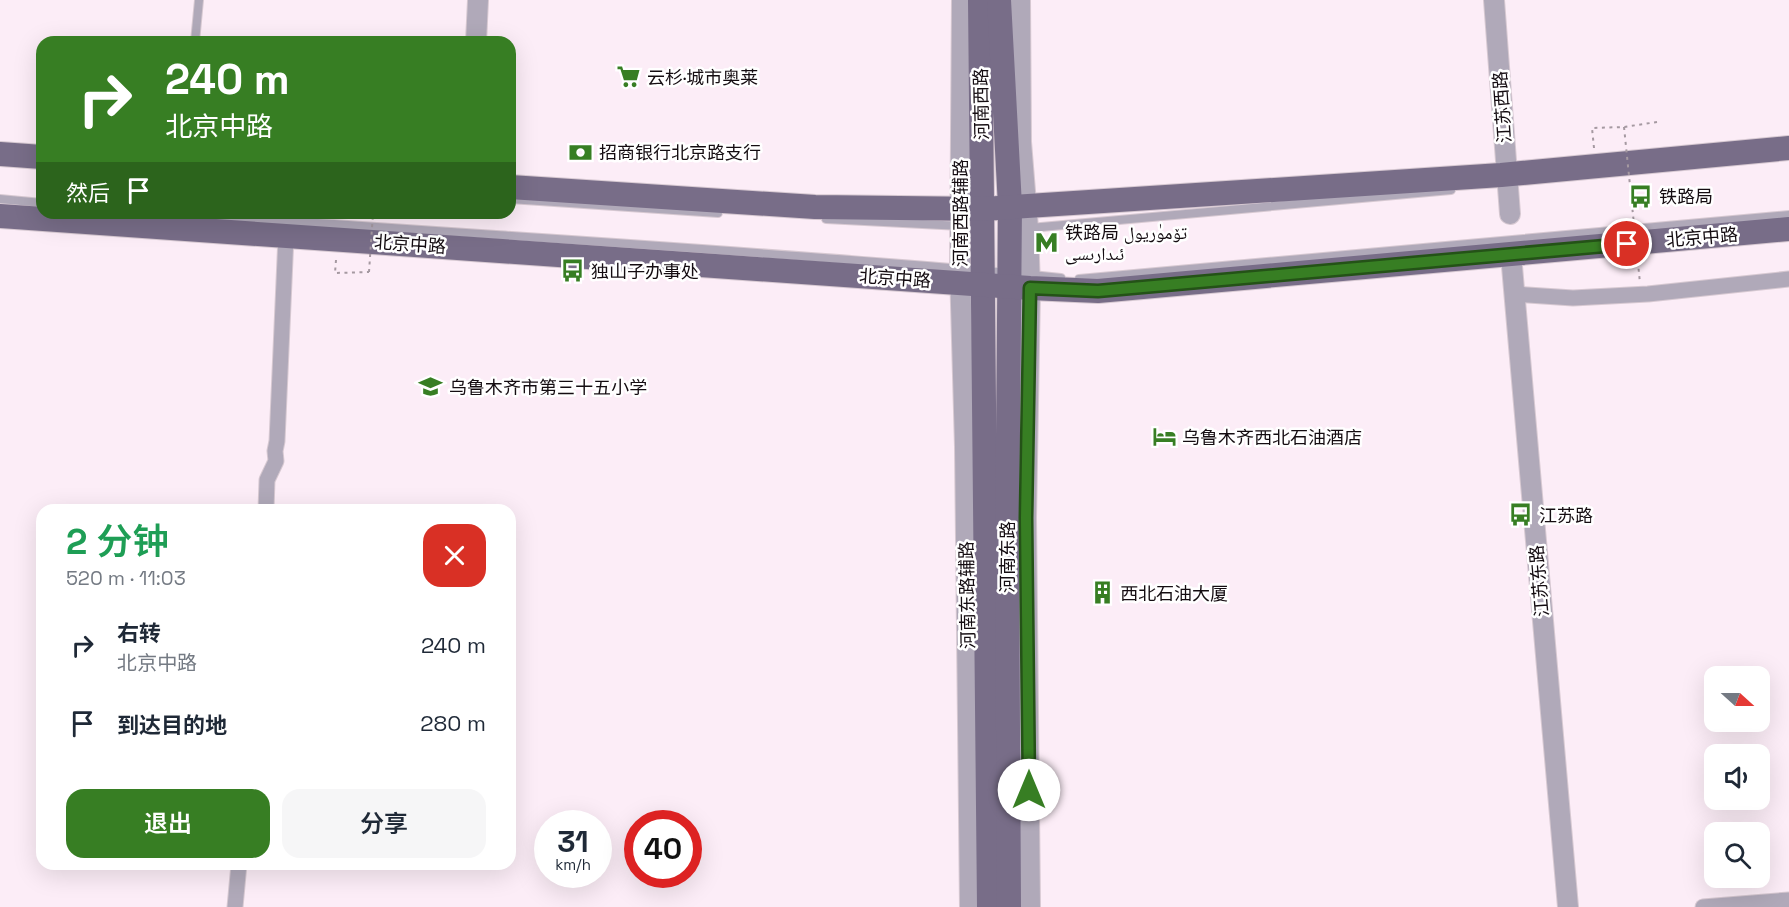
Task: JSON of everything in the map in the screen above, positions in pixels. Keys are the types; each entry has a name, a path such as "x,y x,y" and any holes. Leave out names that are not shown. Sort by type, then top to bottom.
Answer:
{"main road":[{"name":"河南西路","path":"980,0 995,219"},
{"name":"河南西路","path":"995,219 999,0"},
{"path":"516,187 995,219 1507,182 1789,148"},
{"path":"0,154 36,157"},
{"name":"北京中路","path":"0,216 36,219"},
{"name":"北京中路","path":"43,219 286,236 971,277 1098,291 1789,229"},
{"name":"河南东路","path":"989,907 971,277 995,219"},
{"name":"河南东路","path":"995,219 1020,281 1006,551 1009,907"}],"street":[{"path":"476,36 478,0"},
{"name":"河南西路辅路","path":"962,0 995,219"},
{"path":"995,219 1021,142 1020,0"},
{"name":"江苏西路","path":"1494,0 1510,214"},
{"path":"266,504 267,480 276,461 286,236"},
{"name":"江苏东路","path":"1511,255 1568,907"},
{"name":"河南东路辅路","path":"970,907 965,447 971,277"},
{"path":"1514,294 1573,298 1648,294 1789,279"},
{"path":"1020,281 1026,518 1030,907"},
{"path":"235,907 238,870"},
{"path":"1703,907 1789,900"}],"lane":[{"path":"196,36 199,0"},
{"path":"811,218 995,219 1460,189"},
{"path":"516,199 729,213"},
{"path":"0,200 36,203"},
{"path":"1020,281 1080,279 1789,215"},
{"path":"260,219 777,253 971,277"}],"path":[{"path":"1592,128 1624,127 1658,122"},
{"path":"1624,127 1640,283"},
{"path":"334,273 369,272 373,219"}],"place":[{"name":"云杉·城市奥莱","path":"629,77"},
{"name":"招商银行北京路支行","path":"581,152"},
{"name":"铁路局","path":"1641,196"},
{"name":"铁路局 تۆمۈريول ئىدارىسى","path":"1047,242"},
{"name":"独山子办事处","path":"573,271"},
{"name":"乌鲁木齐市第三十五小学","path":"431,387"},
{"name":"乌鲁木齐西北石油酒店","path":"1164,437"},
{"name":"江苏路","path":"1521,515"},
{"name":"西北石油大厦","path":"1102,593"}],"route":[{"path":"1029,790 1026,518 1030,288 1098,291 1627,244"}]}
